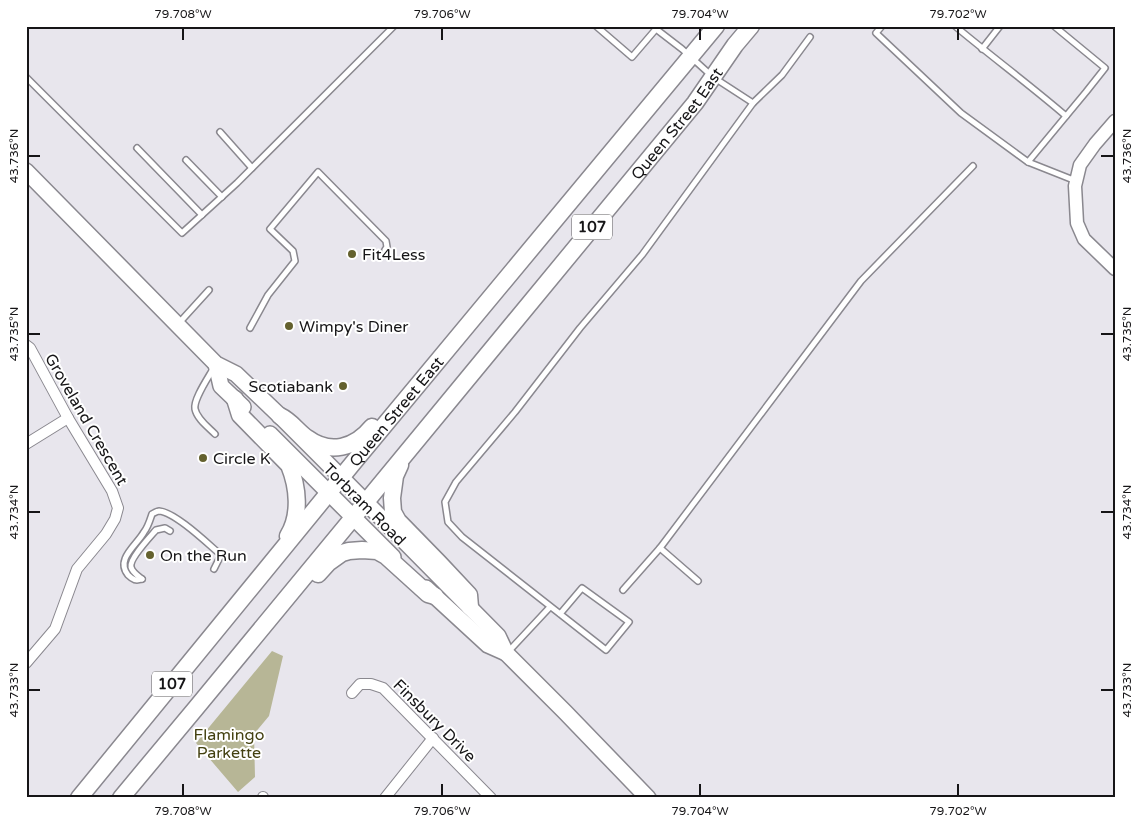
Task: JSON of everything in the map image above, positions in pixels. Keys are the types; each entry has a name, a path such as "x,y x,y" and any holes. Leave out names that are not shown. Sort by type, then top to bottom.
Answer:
{"main road":[{"name":"Queen Street East","path":"79,798 716,26"},
{"name":"Queen Street East","path":"121,798 695,103 735,45 751,26"},
{"name":"Torbram Road","path":"26,171 216,364 236,374 342,477 498,636 506,653 648,798"},
{"name":"Torbram Road","path":"216,364 221,386 435,596 488,645 506,653"},
{"path":"280,416 307,438 322,446 343,447 360,439 406,386 418,386"},
{"path":"235,399 240,416 288,465 293,476 297,497 295,517 290,534 267,564 266,571"},
{"path":"428,425 425,435 400,466 393,488 393,512 398,521 469,596 470,607"},
{"path":"256,635 270,632 328,563 342,553 349,551 377,551 386,556 428,594 435,596"}],"street":[{"path":"1115,120 1080,165 1075,186 1076,223 1084,239 1115,270"},
{"name":"Groveland Crescent","path":"26,344 112,491 118,508 116,519 77,570 55,629 26,663"},
{"path":"26,444 68,418"},
{"name":"Finsbury Drive","path":"352,693 360,684 371,684 383,688 491,798"},
{"path":"385,798 433,738"}],"lane":[{"path":"26,77 182,233 252,168 394,26"},
{"path":"596,26 632,57 656,29 713,77 753,103"},
{"path":"882,26 876,33 961,113 1028,162 1076,182"},
{"path":"955,26 1066,116"},
{"path":"982,48 1000,26"},
{"path":"1028,162 1105,68 1054,26"},
{"path":"560,614 582,588 630,622 606,650 550,607 462,537 448,522 445,502 456,482 515,412 580,328 642,255 753,103 782,75 810,37"},
{"path":"220,132 252,168"},
{"path":"137,148 202,215"},
{"path":"186,160 222,197"},
{"path":"622,590 660,548 861,280 973,166"},
{"path":"250,328 268,295 295,261 293,251 270,229 318,172 386,241 387,247 385,250"},
{"path":"177,325 208,290"},
{"path":"215,434 200,418 195,408 196,398 216,364"},
{"path":"170,531 165,528 156,530 133,559 130,565 132,570 142,579 132,579 125,571 124,562 129,551 145,532 152,514 159,511 169,514 182,522 221,555 214,569"},
{"path":"660,548 698,580"},
{"path":"506,653 550,607"}],"green space":[{"name":"Flamingo Parkette","path":"272,651 283,656 269,716 254,734 255,777 238,792 196,743"}],"place":[{"name":"Fit4Less","path":"352,254"},
{"name":"Wimpy's Diner","path":"289,326"},
{"name":"Scotiabank","path":"343,386"},
{"name":"Circle K","path":"203,458"},
{"name":"On the Run","path":"150,555"}]}
